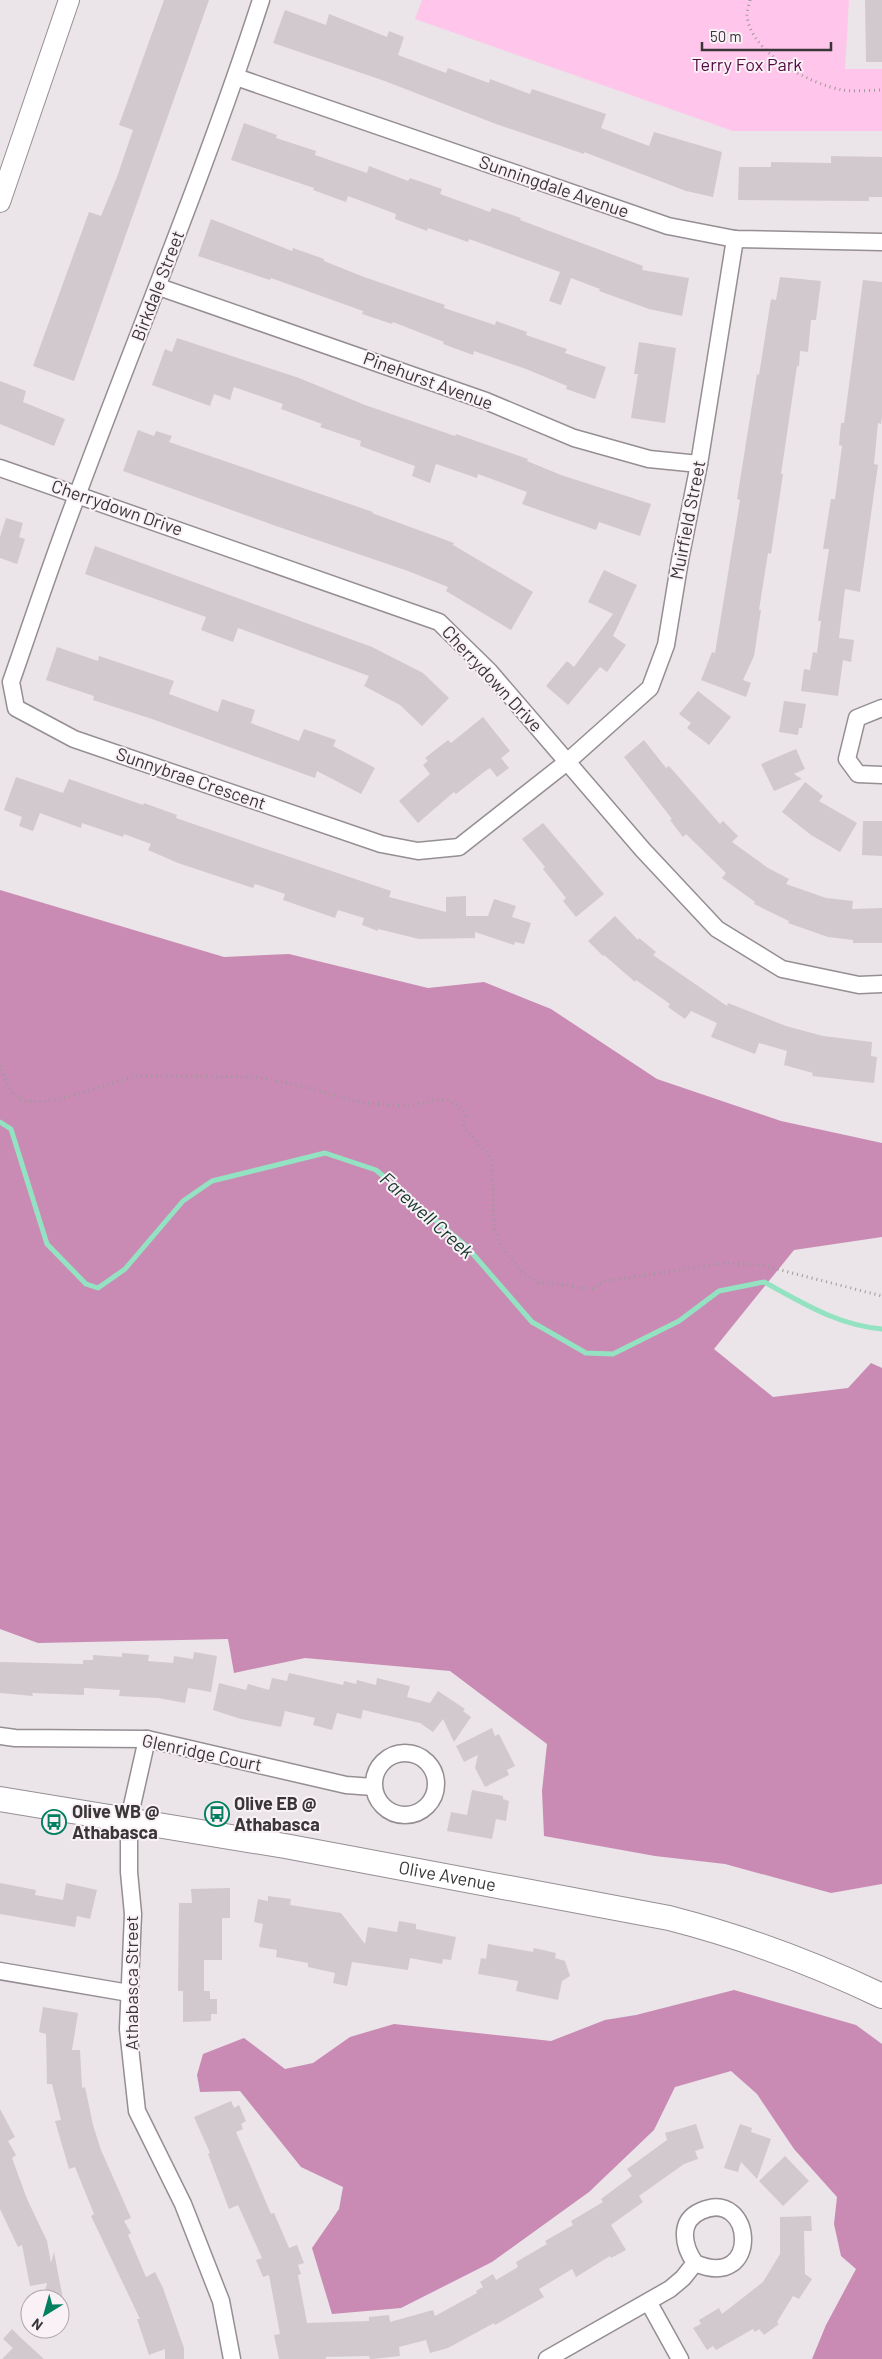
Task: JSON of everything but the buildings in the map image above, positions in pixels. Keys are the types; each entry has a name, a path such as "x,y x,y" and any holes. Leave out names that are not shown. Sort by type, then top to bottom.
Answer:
{"main road":[{"name":"Olive Avenue","path":"0,1799 129,1819 669,1918 725,1932 772,1948 830,1971 882,1996"}],"street":[{"path":"0,202 69,0"},
{"name":"Birkdale Street","path":"78,493 159,287 236,77 261,0"},
{"name":"Sunningdale Avenue","path":"236,77 668,226 735,239 882,242"},
{"name":"Muirfield Street","path":"567,762 650,688 666,645 699,464 735,239"},
{"name":"Pinehurst Avenue","path":"159,287 486,401 574,438 649,459 699,464"},
{"name":"Cherrydown Drive","path":"0,468 78,493 440,622 489,671 643,850 717,928 782,969 859,985 882,984"},
{"name":"Sunnybrae Crescent","path":"78,493 11,682 16,708 74,738 381,844 418,851 459,847 567,762"},
{"path":"882,708 858,718 847,759 858,774 882,775"},
{"name":"Glenridge Court","path":"0,1736 147,1739 346,1784 372,1787"},
{"name":"Athabasca Street","path":"147,1739 129,1819 128,1872 133,1914 128,2030 137,2111 183,2204 217,2292 232,2359"},
{"path":"0,1971 129,1993"},
{"path":"547,2359 649,2303 684,2278 695,2263"},
{"path":"649,2303 680,2359"}],"path":[{"path":"750,0 747,14 749,24 765,49 796,73 828,86 844,90 882,90"},
{"path":"0,1065 12,1091 19,1098 32,1103 71,1097 138,1076 256,1077 292,1084 362,1103 407,1106 437,1100 448,1100 460,1107 466,1116 463,1123 465,1128 492,1159 494,1228 501,1246 523,1273 539,1282 592,1289 604,1282 727,1263 761,1265 882,1296"}],"green space":[{"name":"Terry Fox Park","path":"422,0 849,0 845,69 882,69 882,131 733,131 415,19"}],"shaded area":[{"path":"0,890 224,957 289,954 428,988 484,982 551,1009 657,1079 781,1121 882,1143 882,1237 794,1250 714,1349 773,1397 848,1388 871,1363 882,1368 882,1884 831,1893 725,1864 655,1856 544,1836 542,1791 547,1744 450,1671 305,1658 234,1673 228,1639 38,1643 0,1629"},
{"path":"734,1990 856,2025 882,2044 882,2359 812,2359 826,2325 856,2269 841,2256 834,2224 837,2197 794,2149 757,2094 731,2071 675,2087 654,2130 589,2192 492,2262 401,2308 332,2314 312,2248 339,2209 343,2187 301,2167 240,2091 200,2092 197,2075 203,2054 244,2038 285,2069 313,2063 350,2037 394,2024 551,2041 605,2020 636,2015"}],"waterway":[{"name":"Farewell Creek","path":"0,1122 11,1129 47,1244 86,1284 98,1288 125,1269 183,1201 212,1181 325,1153 376,1170 466,1246 532,1322 586,1353 613,1354 679,1321 719,1291 764,1282 835,1318 866,1327 882,1329"}],"place":[{"name":"Olive EB @ Athabasca","path":"217,1814"},
{"name":"Olive WB @ Athabasca","path":"54,1822"}]}
